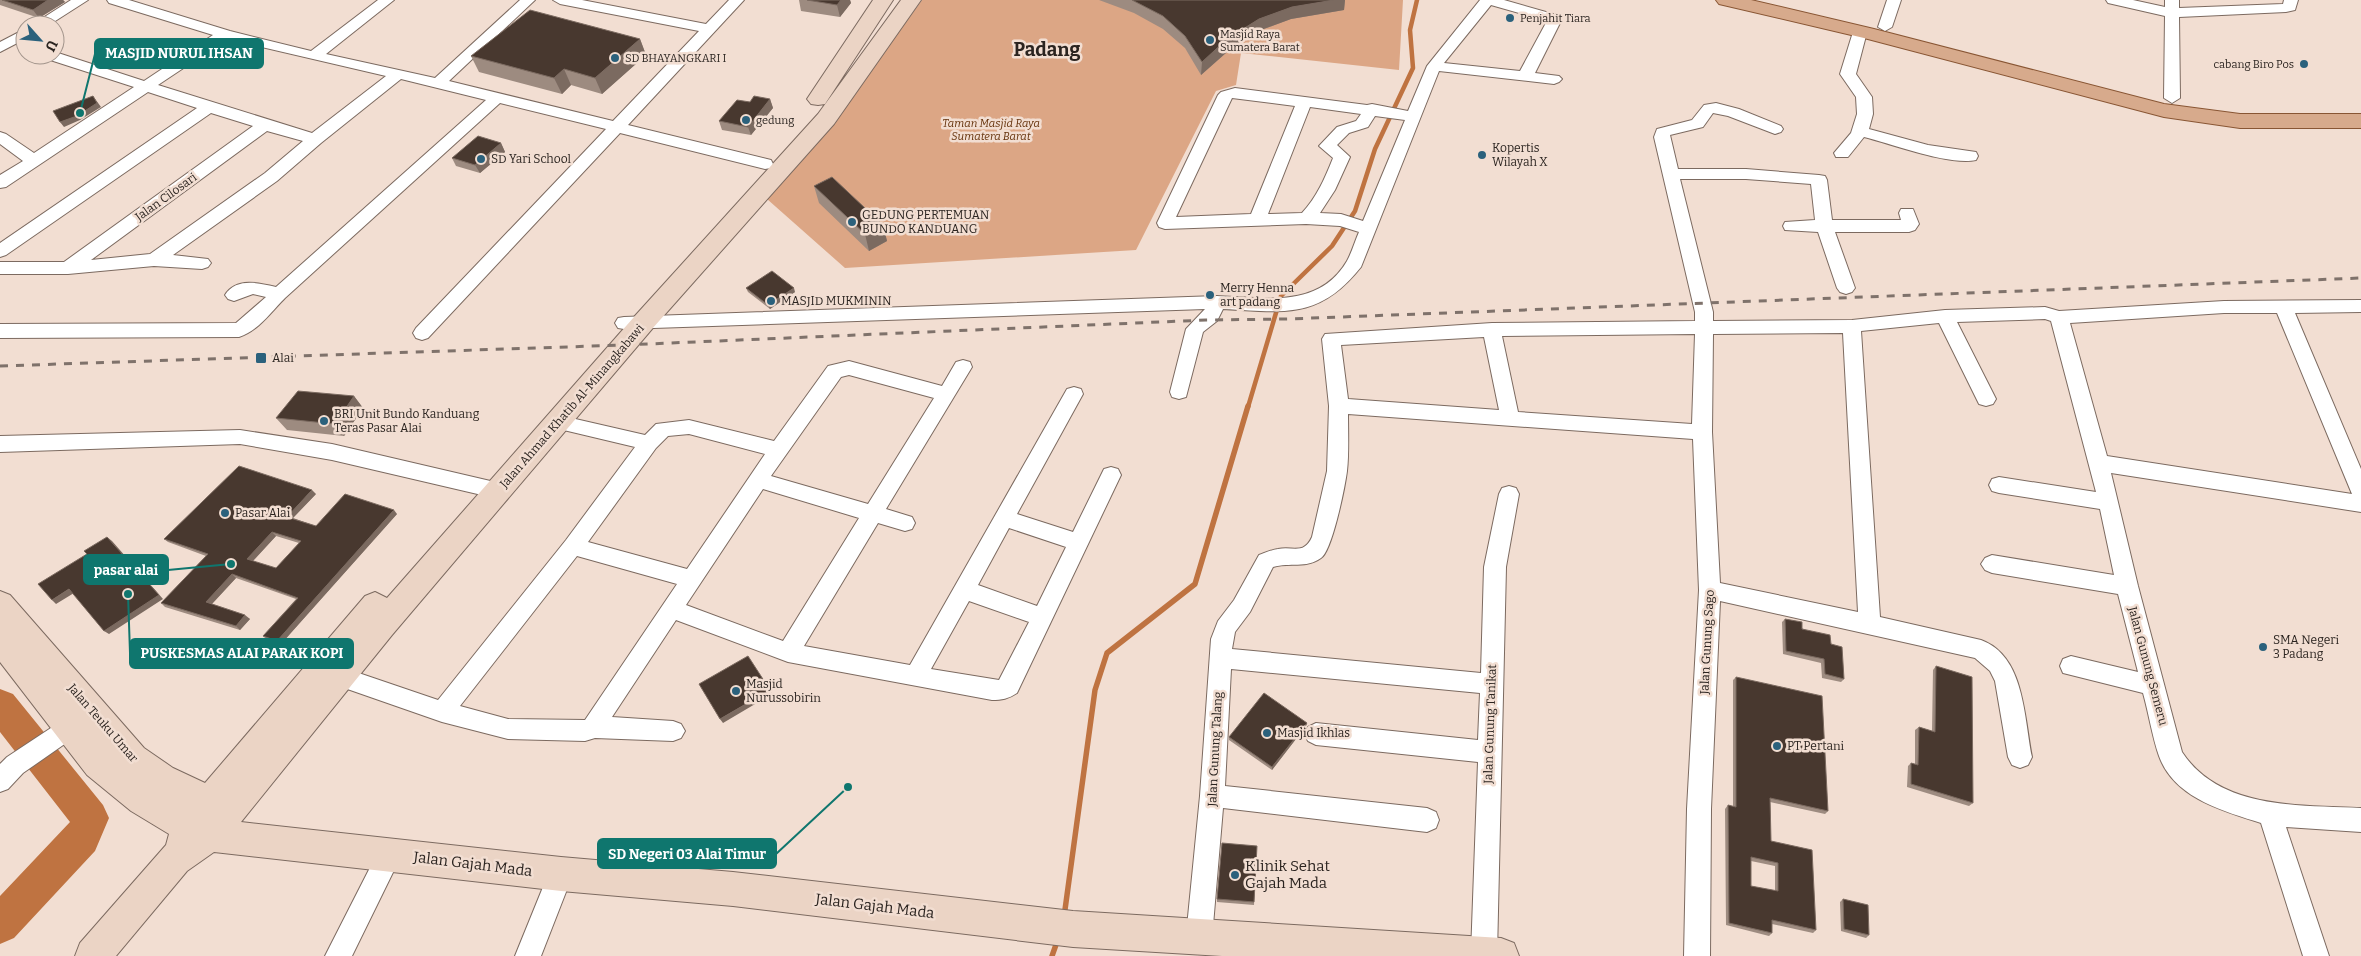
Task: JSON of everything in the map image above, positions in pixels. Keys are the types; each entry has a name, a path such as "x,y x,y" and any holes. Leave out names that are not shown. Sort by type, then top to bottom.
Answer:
{"main road":[{"name":"Jalan Ahmad Khatib Al-Minangkabawi","path":"490,489 558,422 633,323 826,119 884,0"},
{"name":"Jalan Ahmad Khatib Al-Minangkabawi","path":"210,819 371,623 633,323 765,164 911,0"},
{"path":"1726,0 1885,27 2203,105 2255,110 2361,108"},
{"path":"1781,0 1860,32 2164,110 2240,122 2361,120"},
{"name":"Jalan Teuku Umar","path":"0,604 133,759 210,819"},
{"name":"Jalan Ahmad Khatib Al-Minangkabawi","path":"210,819 341,676 371,623"},
{"path":"0,639 62,733 113,777 143,800 210,819 93,956"},
{"name":"Jalan Gajah Mada","path":"210,819 251,840 561,874 733,889 1059,928 1476,955"}],"street":[{"path":"56,15 82,0"},
{"path":"114,0 225,34 438,83 765,164"},
{"path":"314,56 387,0"},
{"path":"438,83 528,0"},
{"path":"560,0 711,29"},
{"path":"422,333 737,0"},
{"path":"633,323 1217,302 1290,304 1324,294 1341,280 1355,263 1356,225 1392,112 1434,66 1488,0 1555,18 1526,75"},
{"path":"1885,27 1894,0"},
{"path":"2113,0 2172,6 2286,8 2290,7 2291,0"},
{"path":"2172,6 2172,98"},
{"path":"1842,153 1858,136 1866,102 1863,93 1849,79 1848,74 1860,32"},
{"path":"0,183 225,34"},
{"path":"65,60 210,106 265,126 315,138"},
{"path":"1434,66 1486,74 1526,75 1554,79"},
{"path":"154,260 271,177 315,138 398,74"},
{"path":"1356,225 1306,218 1165,223 1226,95 1235,92 1392,112"},
{"path":"0,331 239,330 247,326 279,294 497,98"},
{"path":"1256,220 1305,101"},
{"path":"0,251 210,106"},
{"name":"Jalan Gunung Sago","path":"1697,956 1699,809 1710,590 1702,432 1704,312 1673,174 1662,137 1663,132 1697,124 1709,108 1723,109 1775,129"},
{"path":"1306,218 1316,209 1328,190 1342,157 1327,146 1343,130 1392,112"},
{"name":"Jalan Cilosari","path":"67,268 265,126"},
{"path":"1860,131 1906,144 1940,150 1948,154 1970,156"},
{"path":"0,137 34,161"},
{"path":"1673,174 1717,172 1764,174 1819,180 1819,194 1825,226 1846,288"},
{"path":"1791,226 1909,226 1911,224 1907,214"},
{"path":"0,268 67,268 154,260 189,265"},
{"path":"234,295 243,289 252,287 279,294"},
{"path":"1179,392 1195,328 1211,316 1217,302"},
{"path":"1702,432 1339,406 1331,339 1492,330 1852,326 1944,316 2045,313 2060,317 2224,307 2361,306"},
{"path":"2284,308 2361,493"},
{"path":"1944,316 1986,398"},
{"name":"Jalan Gunung Semeru","path":"2060,317 2109,502 2127,586 2171,756 2183,776 2218,796 2270,815 2361,820"},
{"path":"1852,326 1870,624"},
{"path":"1492,330 1510,418"},
{"path":"788,652 963,367"},
{"path":"341,676 442,712 508,729 585,731 593,727 778,450 835,371 849,368 860,370 946,394"},
{"path":"915,677 1074,394"},
{"name":"Jalan Gunung Talang","path":"1199,937 1212,796 1222,640 1226,628 1242,606 1266,561 1278,557 1306,557 1316,551 1322,537 1337,471 1339,406"},
{"path":"558,422 649,443"},
{"path":"442,712 573,546 649,443 663,429 690,427 778,450"},
{"path":"0,444 240,437 332,452 490,489"},
{"path":"2099,463 2361,504"},
{"path":"672,610 788,652 915,677 992,690 1003,690 1008,686 1111,476"},
{"path":"758,480 905,523"},
{"path":"1999,485 2109,502"},
{"name":"Jalan Gunung Tanikat","path":"1476,955 1488,752 1496,567 1509,494"},
{"path":"1004,518 1077,542"},
{"path":"573,546 692,579"},
{"path":"1992,564 2127,586"},
{"path":"965,590 1041,617"},
{"path":"1710,590 1981,650 1998,664 2006,681 2020,756"},
{"path":"1220,658 1491,684"},
{"path":"2071,666 2153,685"},
{"path":"593,727 673,731"},
{"path":"8,773 62,733"},
{"path":"1316,734 1488,752"},
{"path":"1212,796 1427,820"},
{"path":"2270,815 2316,956"},
{"path":"338,956 390,854"},
{"path":"528,956 561,874"}],"green space":[{"name":"Taman Masjid Raya Sumatera Barat","path":"922,0 1403,0 1399,70 1241,53 1236,85 1216,91 1136,250 845,268 767,199 831,125"}],"building":[{"path":"2,0 48,0 33,10"},
{"path":"807,0 841,0 837,5"},
{"name":"Masjid Raya Sumatera Barat","path":"1132,0 1334,0 1292,7 1259,19 1227,39 1202,62 1185,36 1163,16"},
{"path":"530,10 640,39 595,78 564,69 554,78 471,56"},
{"path":"93,96 97,103 77,116 60,122 53,111"},
{"path":"754,96 770,99 748,127 719,121 737,100 750,102"},
{"path":"478,136 501,143 475,165 452,158"},
{"path":"832,177 883,225 865,234 814,186"},
{"name":"MASJID MUKMININ","path":"772,271 794,288 768,305 746,288"},
{"path":"298,391 354,396 335,424 276,418"},
{"path":"239,466 312,490 287,517 316,526 345,494 394,510 277,641 263,636 298,598 232,574 206,602 245,615 236,626 161,603 208,554 164,539","holes":["272,532 301,541 276,568 247,559"]},
{"path":"107,537 159,595 104,631 69,589 52,600 38,584 87,554 84,551"},
{"path":"1785,619 1802,622 1802,629 1830,635 1831,644 1842,647 1844,679 1825,674 1824,659 1786,651"},
{"name":"Masjid Nurussobirin","path":"748,656 770,690 720,719 699,684"},
{"path":"1936,666 1972,677 1973,803 1911,784 1911,763 1918,765 1919,727 1935,732"},
{"path":"1736,677 1822,696 1828,811 1770,798 1771,841 1812,850 1816,930 1772,920 1772,933 1729,923 1728,805 1736,807","holes":["1751,857 1778,863 1778,891 1751,886"]},
{"name":"Masjid Ikhlas","path":"1264,693 1307,723 1272,767 1229,737"},
{"name":"Klinik Sehat Gajah Mada","path":"1222,843 1257,846 1254,902 1217,899"},
{"path":"1843,899 1868,905 1869,935 1844,929"}],"waterway":[{"path":"1248,407 1281,296 1332,246 1355,211 1375,149 1413,68 1410,30 1417,0"},
{"path":"1064,917 1095,690 1107,653 1195,584 1248,406"},
{"path":"0,705 90,818 82,838 0,924"},
{"path":"1052,956 1058,939"}],"railway":[{"path":"0,366 624,345 1206,320 1288,319 2361,278"}],"place":[{"name":"Penjahit Tiara","path":"1510,18"},
{"name":"Masjid Raya Sumatera Barat","path":"1210,40"},
{"name":"SD BHAYANGKARI I","path":"615,58"},
{"name":"cabang Biro Pos","path":"2304,64"},
{"name":"MASJID NURUL IHSAN","path":"80,113"},
{"name":"gedung","path":"746,120"},
{"name":"Kopertis Wilayah X","path":"1482,155"},
{"name":"SD Yari School","path":"481,159"},
{"name":"GEDUNG PERTEMUAN BUNDO KANDUANG","path":"852,222"},
{"name":"Merry Henna art padang","path":"1210,295"},
{"name":"MASJID MUKMININ","path":"771,301"},
{"name":"Alai","path":"261,358"},
{"name":"BRI Unit Bundo Kanduang Teras Pasar Alai","path":"324,421"},
{"name":"Pasar Alai","path":"225,513"},
{"name":"pasar alai","path":"231,564"},
{"name":"PUSKESMAS ALAI PARAK KOPI","path":"128,594"},
{"name":"SMA Negeri 3 Padang","path":"2263,647"},
{"name":"Masjid Nurussobirin","path":"736,691"},
{"name":"Masjid Ikhlas","path":"1267,733"},
{"name":"PT Pertani","path":"1777,746"},
{"name":"SD Negeri 03 Alai Timur","path":"848,787"},
{"name":"Klinik Sehat Gajah Mada","path":"1235,875"}],"district":[{"name":"Padang","path":"1047,49"}]}
